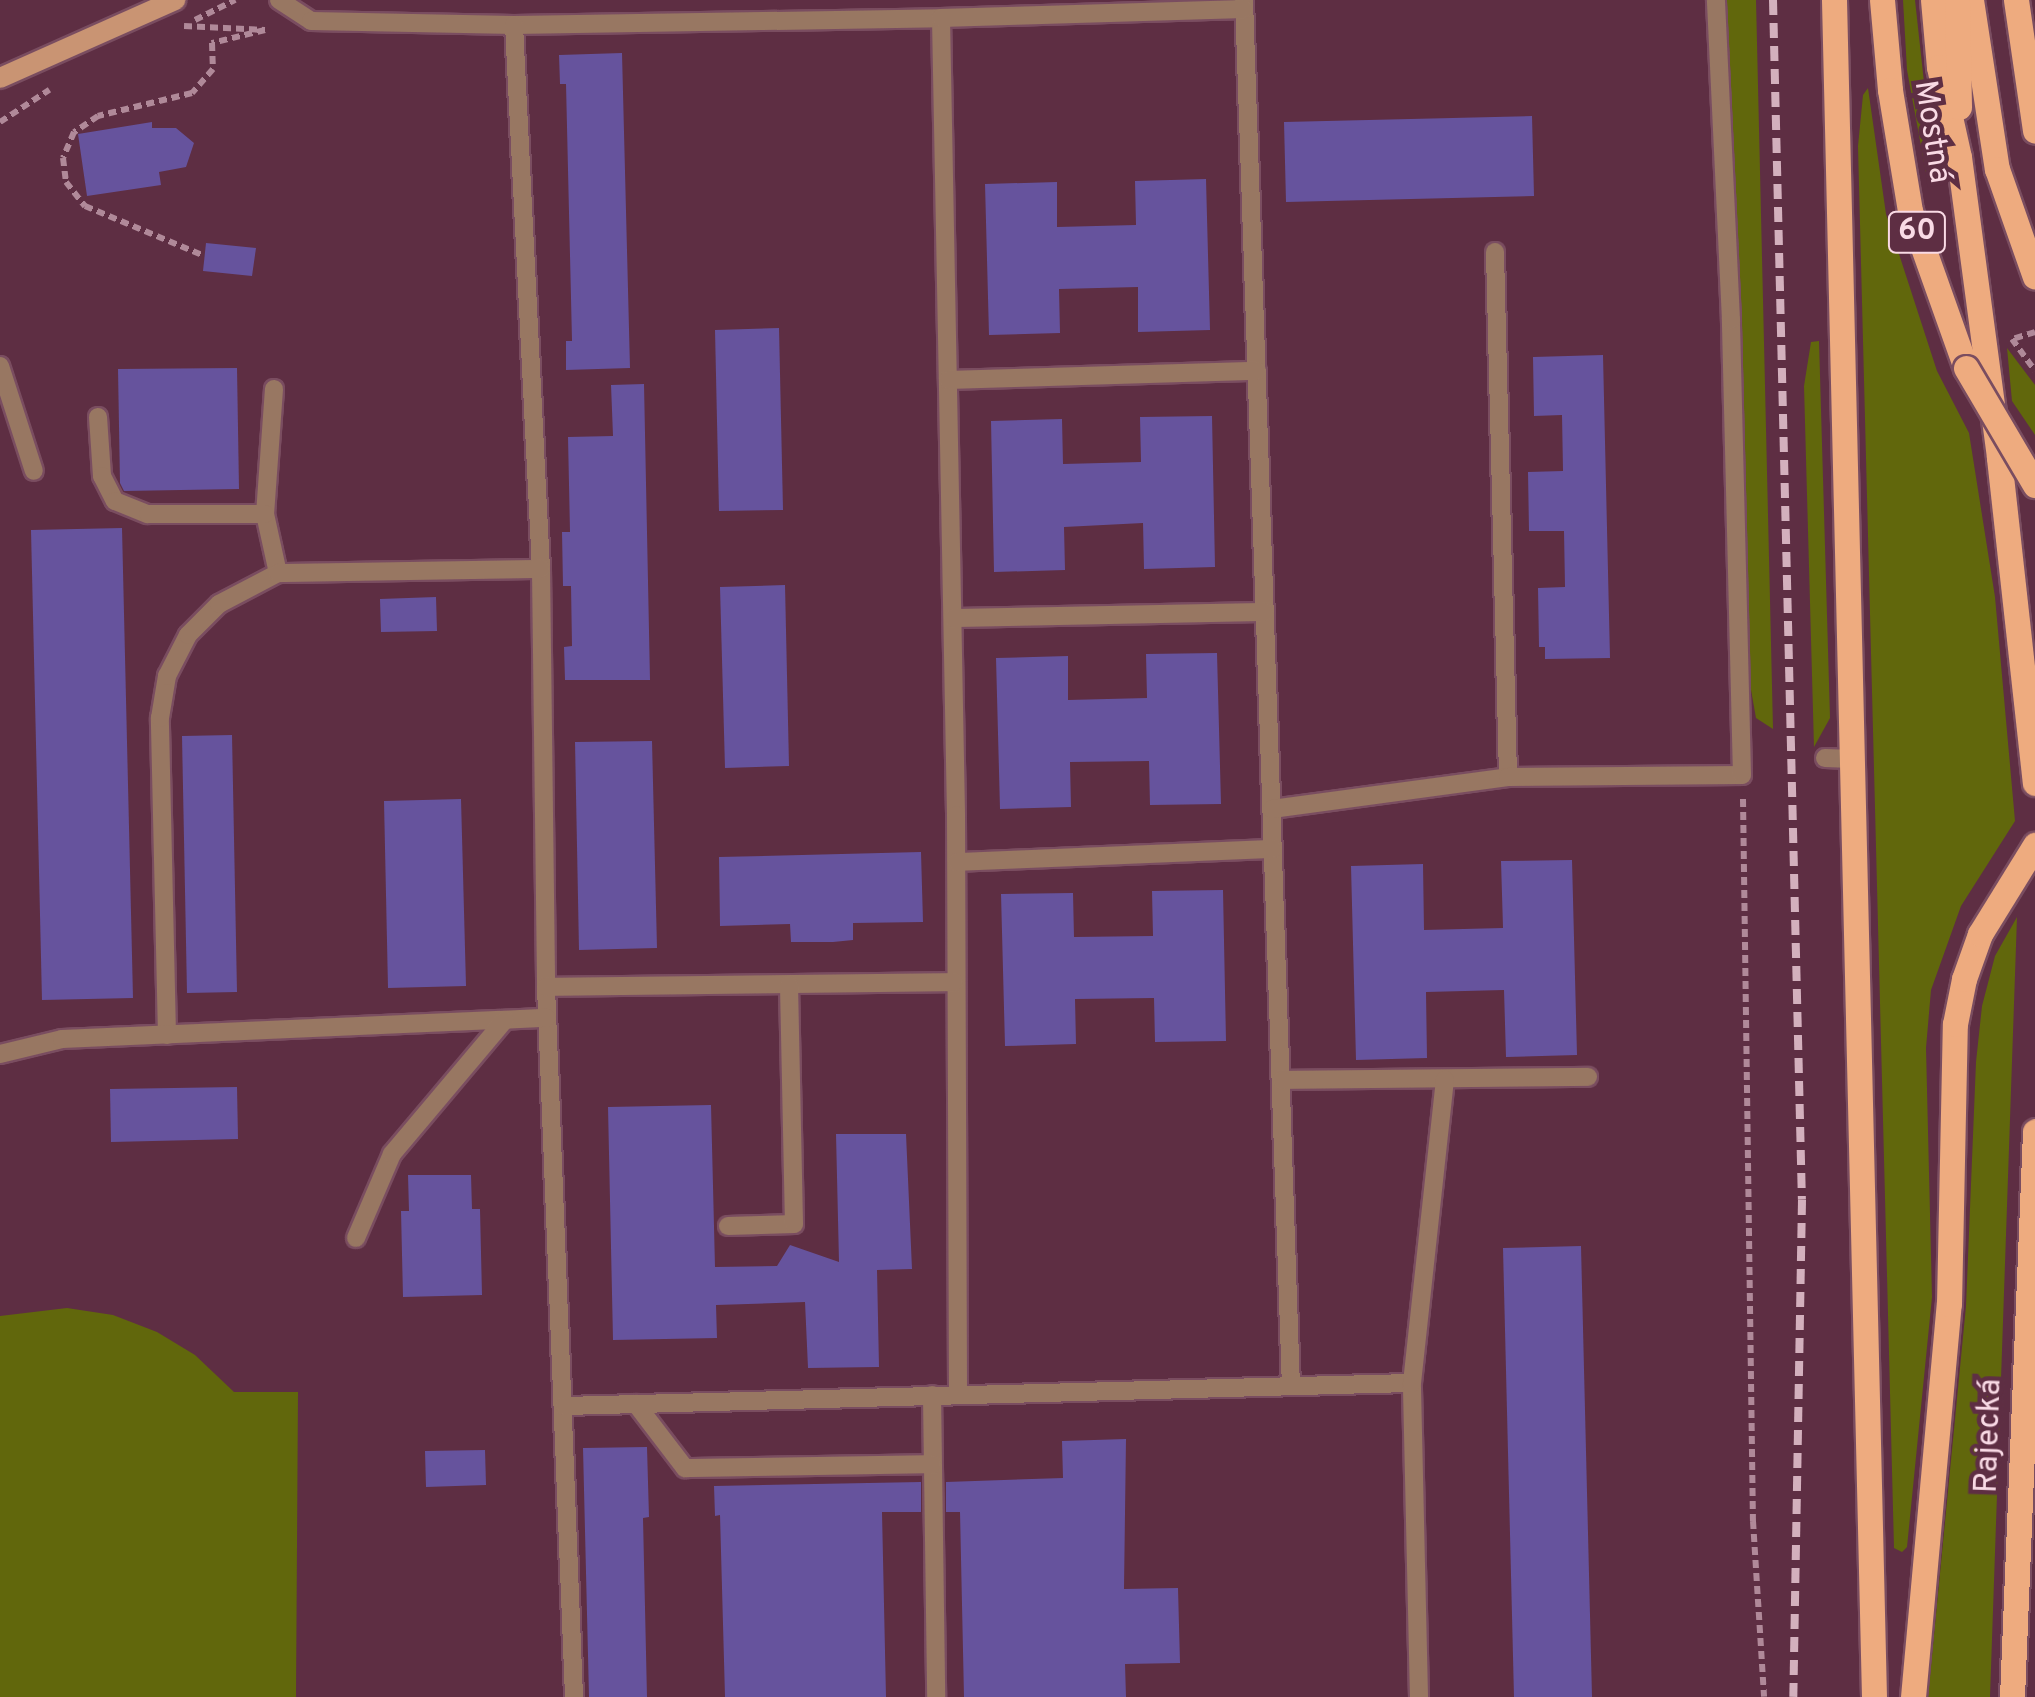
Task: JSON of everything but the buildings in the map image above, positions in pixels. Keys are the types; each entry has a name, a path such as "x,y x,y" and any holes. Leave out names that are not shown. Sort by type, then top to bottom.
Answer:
{"main road":[{"path":"1834,0 1874,1697"},
{"name":"Mostná","path":"1882,0 1890,90 1910,211 1966,368 2035,485"},
{"path":"1933,0 1939,67 1959,156 2035,783"},
{"path":"1957,0 1959,156"},
{"path":"1970,0 1997,169 2035,276"},
{"path":"2016,0 2035,131"},
{"path":"1913,1697 1948,1304 1955,1024 1964,979 1997,900 2035,845"},
{"name":"Rajecká","path":"2013,1693 2035,1131"}],"street":[{"path":"0,78 175,0"}],"lane":[{"path":"279,0 311,21 514,25 941,18 1244,5 1291,1386"},
{"path":"1272,809 1508,776 1742,775 1731,320 1716,0"},
{"path":"941,18 957,862 954,982 958,1394"},
{"path":"514,25 541,569 546,987 574,1697"},
{"path":"1495,252 1508,776"},
{"path":"0,366 34,470"},
{"path":"948,380 1258,371"},
{"path":"274,389 266,514 278,573"},
{"path":"98,417 102,476 115,501 148,514 266,514"},
{"path":"167,1035 160,718 167,676 188,635 219,604 278,573 541,569"},
{"path":"952,618 1265,612"},
{"path":"1825,758 1852,758"},
{"path":"957,862 1273,850"},
{"path":"546,987 954,982"},
{"path":"728,1226 794,1224 789,985"},
{"path":"0,1054 62,1040 547,1018"},
{"path":"356,1238 392,1154 505,1020"},
{"path":"1282,1080 1588,1077"},
{"path":"1419,1697 1412,1384 1444,1080"},
{"path":"565,1406 1412,1384"},
{"path":"932,1395 936,1697"},
{"path":"636,1404 686,1468 932,1464"}],"path":[{"path":"212,43 265,30 182,26 234,0"},
{"path":"202,255 85,206 66,182 63,158 74,132 98,116 192,93 213,69 212,29"},
{"path":"2035,332 2012,340 2035,371"},
{"path":"1742,775 1753,1521 1764,1697"}],"shaded area":[{"path":"1723,0 1756,0 1773,729 1756,718 1748,673"},
{"path":"1903,0 1915,0 1935,183 1928,184 1907,70"},
{"path":"1868,88 1886,214 1937,371 1969,433 1995,597 2015,821 1961,906 1931,990 1926,1048 1932,1297 1907,1547 1902,1552 1894,1548 1858,146 1863,95"},
{"path":"1819,341 1830,718 1814,747 1804,386 1811,342"},
{"path":"2007,348 2035,385 2035,435 2012,401"},
{"path":"2017,917 1990,1697 1928,1697 1966,1306 1976,1062 1982,1006 1995,956"},
{"path":"67,1308 113,1315 157,1332 195,1355 234,1392 298,1392 296,1697 0,1697 0,1316"}],"railway":[{"path":"1773,0 1802,1200 1793,1697"}]}
